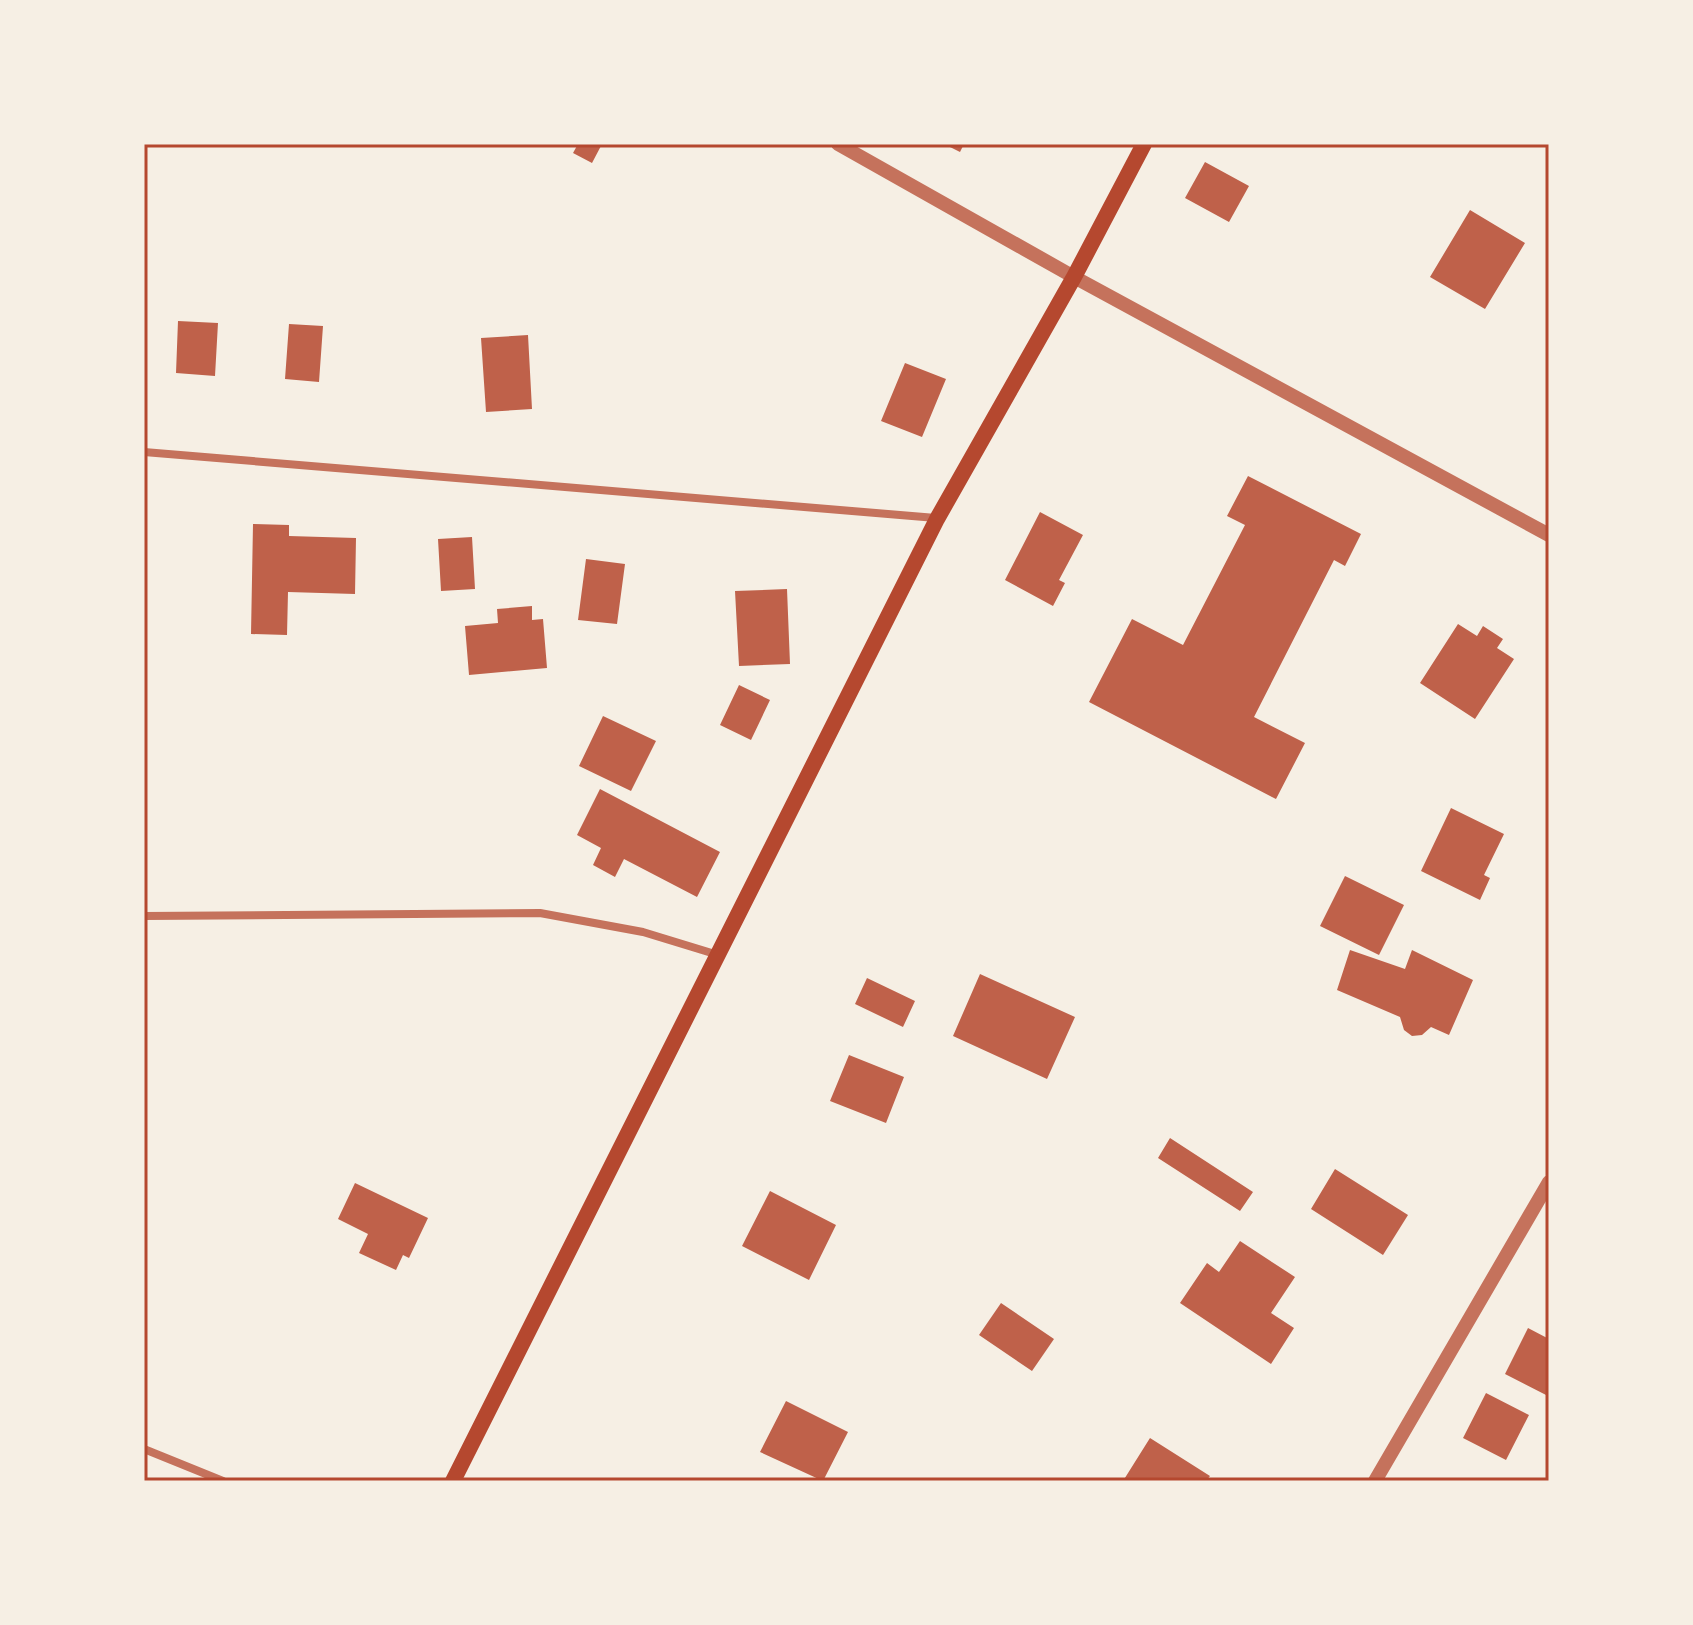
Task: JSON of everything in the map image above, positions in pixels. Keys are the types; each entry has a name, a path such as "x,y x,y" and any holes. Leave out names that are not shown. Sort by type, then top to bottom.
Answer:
{"main road":[{"path":"453,1481 715,954 937,519 1074,277 1144,144"}],"street":[{"path":"838,144 1074,277 1549,535"},
{"path":"144,452 937,519"},
{"path":"144,916 540,913 643,932 715,954"},
{"path":"1375,1481 1549,1182"},
{"path":"144,1449 223,1481"}],"building":[{"path":"578,144 602,144 592,163 573,153"},
{"path":"944,144 964,144 960,152"},
{"path":"1205,162 1249,186 1229,222 1185,198"},
{"path":"1470,210 1525,243 1485,309 1430,277"},
{"path":"178,321 218,323 215,376 176,373"},
{"path":"289,324 323,326 319,382 285,379"},
{"path":"528,335 532,409 486,412 481,338"},
{"path":"905,363 946,379 922,437 881,421"},
{"path":"1248,476 1361,534 1345,566 1334,560 1254,717 1305,743 1276,799 1089,702 1132,619 1183,645 1245,525 1227,516"},
{"path":"1040,512 1083,535 1059,580 1065,583 1053,606 1005,580"},
{"path":"253,524 289,525 289,536 356,538 355,594 288,592 287,635 251,634"},
{"path":"472,537 475,589 441,591 438,539"},
{"path":"586,559 625,564 617,624 578,620"},
{"path":"787,589 790,664 739,666 735,591"},
{"path":"532,606 532,620 543,619 547,668 469,675 465,626 498,623 497,609"},
{"path":"1458,624 1477,636 1483,626 1503,639 1497,648 1514,659 1475,719 1420,683"},
{"path":"739,685 770,700 751,740 720,725"},
{"path":"603,716 656,741 631,791 579,766"},
{"path":"600,789 720,852 697,897 624,859 615,877 593,865 601,848 577,835"},
{"path":"1451,808 1504,834 1484,875 1490,878 1480,900 1421,871"},
{"path":"1345,876 1404,905 1379,955 1320,926"},
{"path":"1350,950 1405,969 1412,950 1473,980 1449,1035 1431,1027 1422,1035 1412,1036 1404,1030 1400,1017 1337,990"},
{"path":"980,974 1075,1017 1047,1079 953,1036"},
{"path":"867,978 915,1001 903,1027 855,1004"},
{"path":"849,1055 904,1077 886,1123 830,1101"},
{"path":"1170,1138 1253,1192 1240,1211 1158,1158"},
{"path":"1335,1169 1408,1215 1383,1255 1311,1209"},
{"path":"355,1183 428,1218 409,1258 403,1255 396,1270 359,1253 368,1234 338,1219"},
{"path":"770,1191 836,1225 809,1280 742,1246"},
{"path":"1240,1241 1295,1277 1271,1313 1294,1328 1271,1364 1180,1303 1207,1263 1219,1272"},
{"path":"1001,1303 1054,1339 1032,1371 979,1335"},
{"path":"1528,1328 1549,1339 1548,1396 1505,1374"},
{"path":"1486,1393 1529,1415 1506,1460 1463,1438"},
{"path":"786,1401 848,1432 823,1481 760,1452"},
{"path":"1150,1438 1210,1476 1206,1481 1123,1481"}]}
